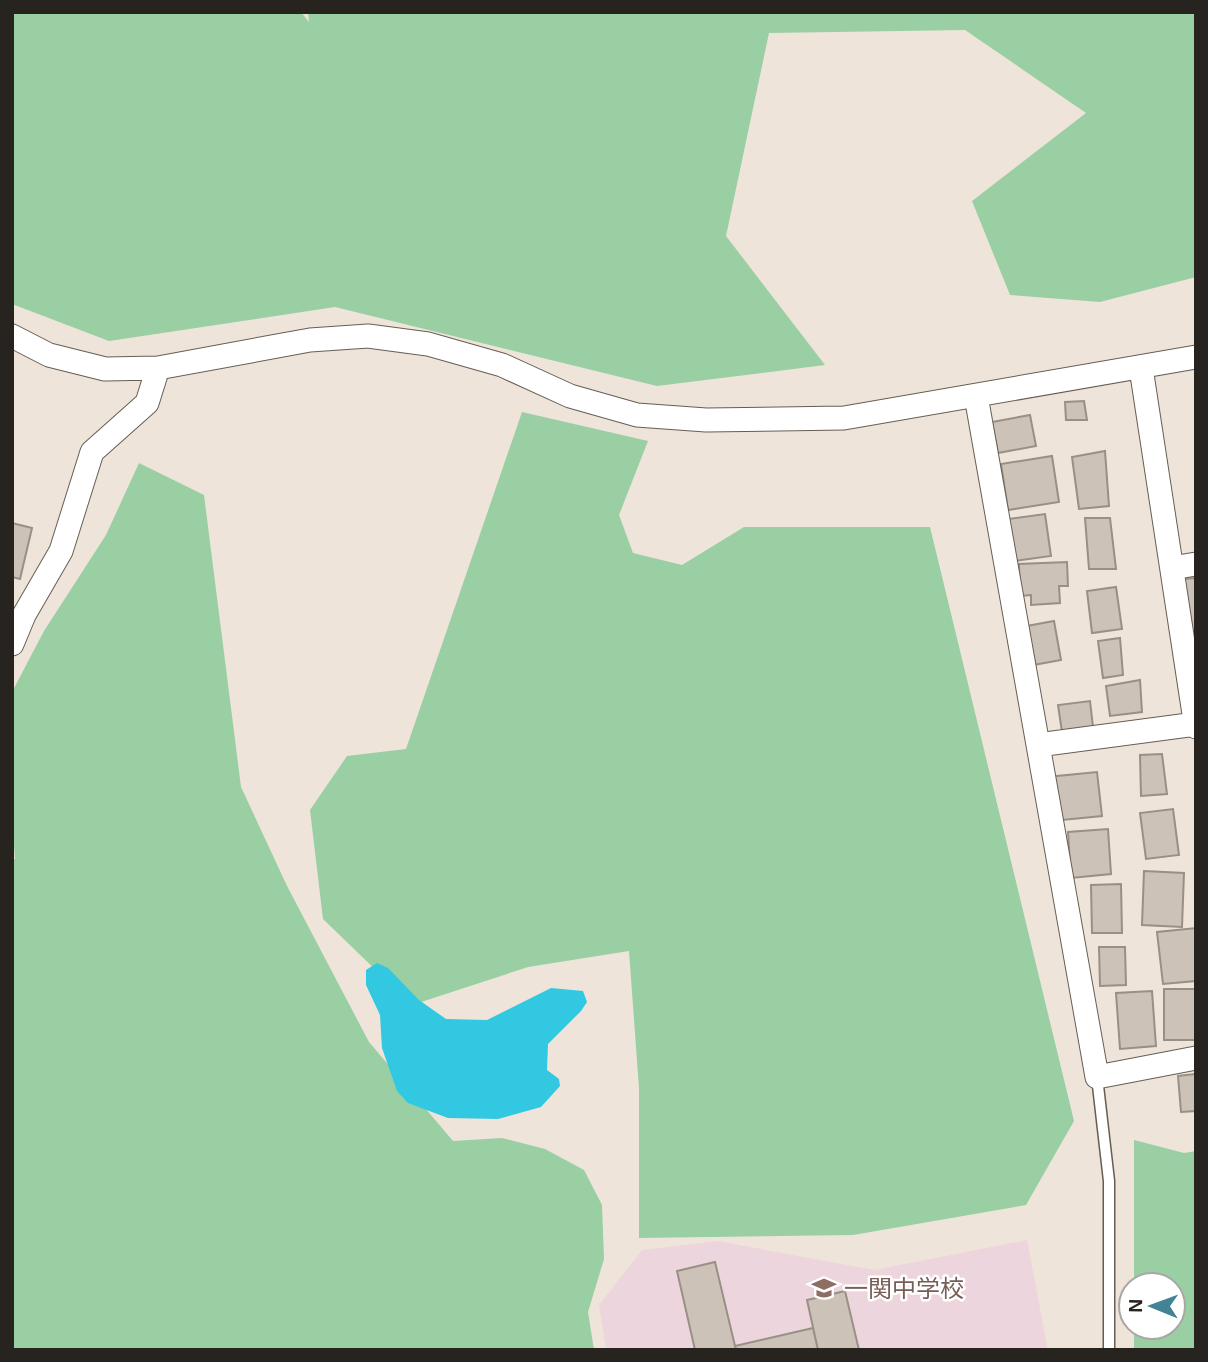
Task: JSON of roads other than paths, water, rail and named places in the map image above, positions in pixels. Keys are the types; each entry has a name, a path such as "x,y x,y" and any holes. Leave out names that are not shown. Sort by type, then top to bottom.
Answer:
{"street":[{"path":"12,336 49,355 106,369 158,368 310,340 368,336 428,344 502,365 570,396 637,415 706,420 844,418 1196,358"},
{"path":"12,644 24,615 61,551 92,453 147,404 158,368"},
{"path":"1038,745 1196,725 1141,368"},
{"path":"976,396 1097,1077 1196,1058"},
{"path":"1172,568 1196,564"}],"lane":[{"path":"1097,1077 1109,1181 1109,1350"}],"water":[{"path":"377,963 388,968 419,1000 446,1019 487,1020 551,988 583,991 587,1002 548,1044 547,1070 559,1079 560,1086 541,1107 498,1119 448,1118 408,1103 397,1091 382,1048 380,1015 366,985 366,970"}],"place":[{"name":"一関中学校","path":"824,1288"}]}
